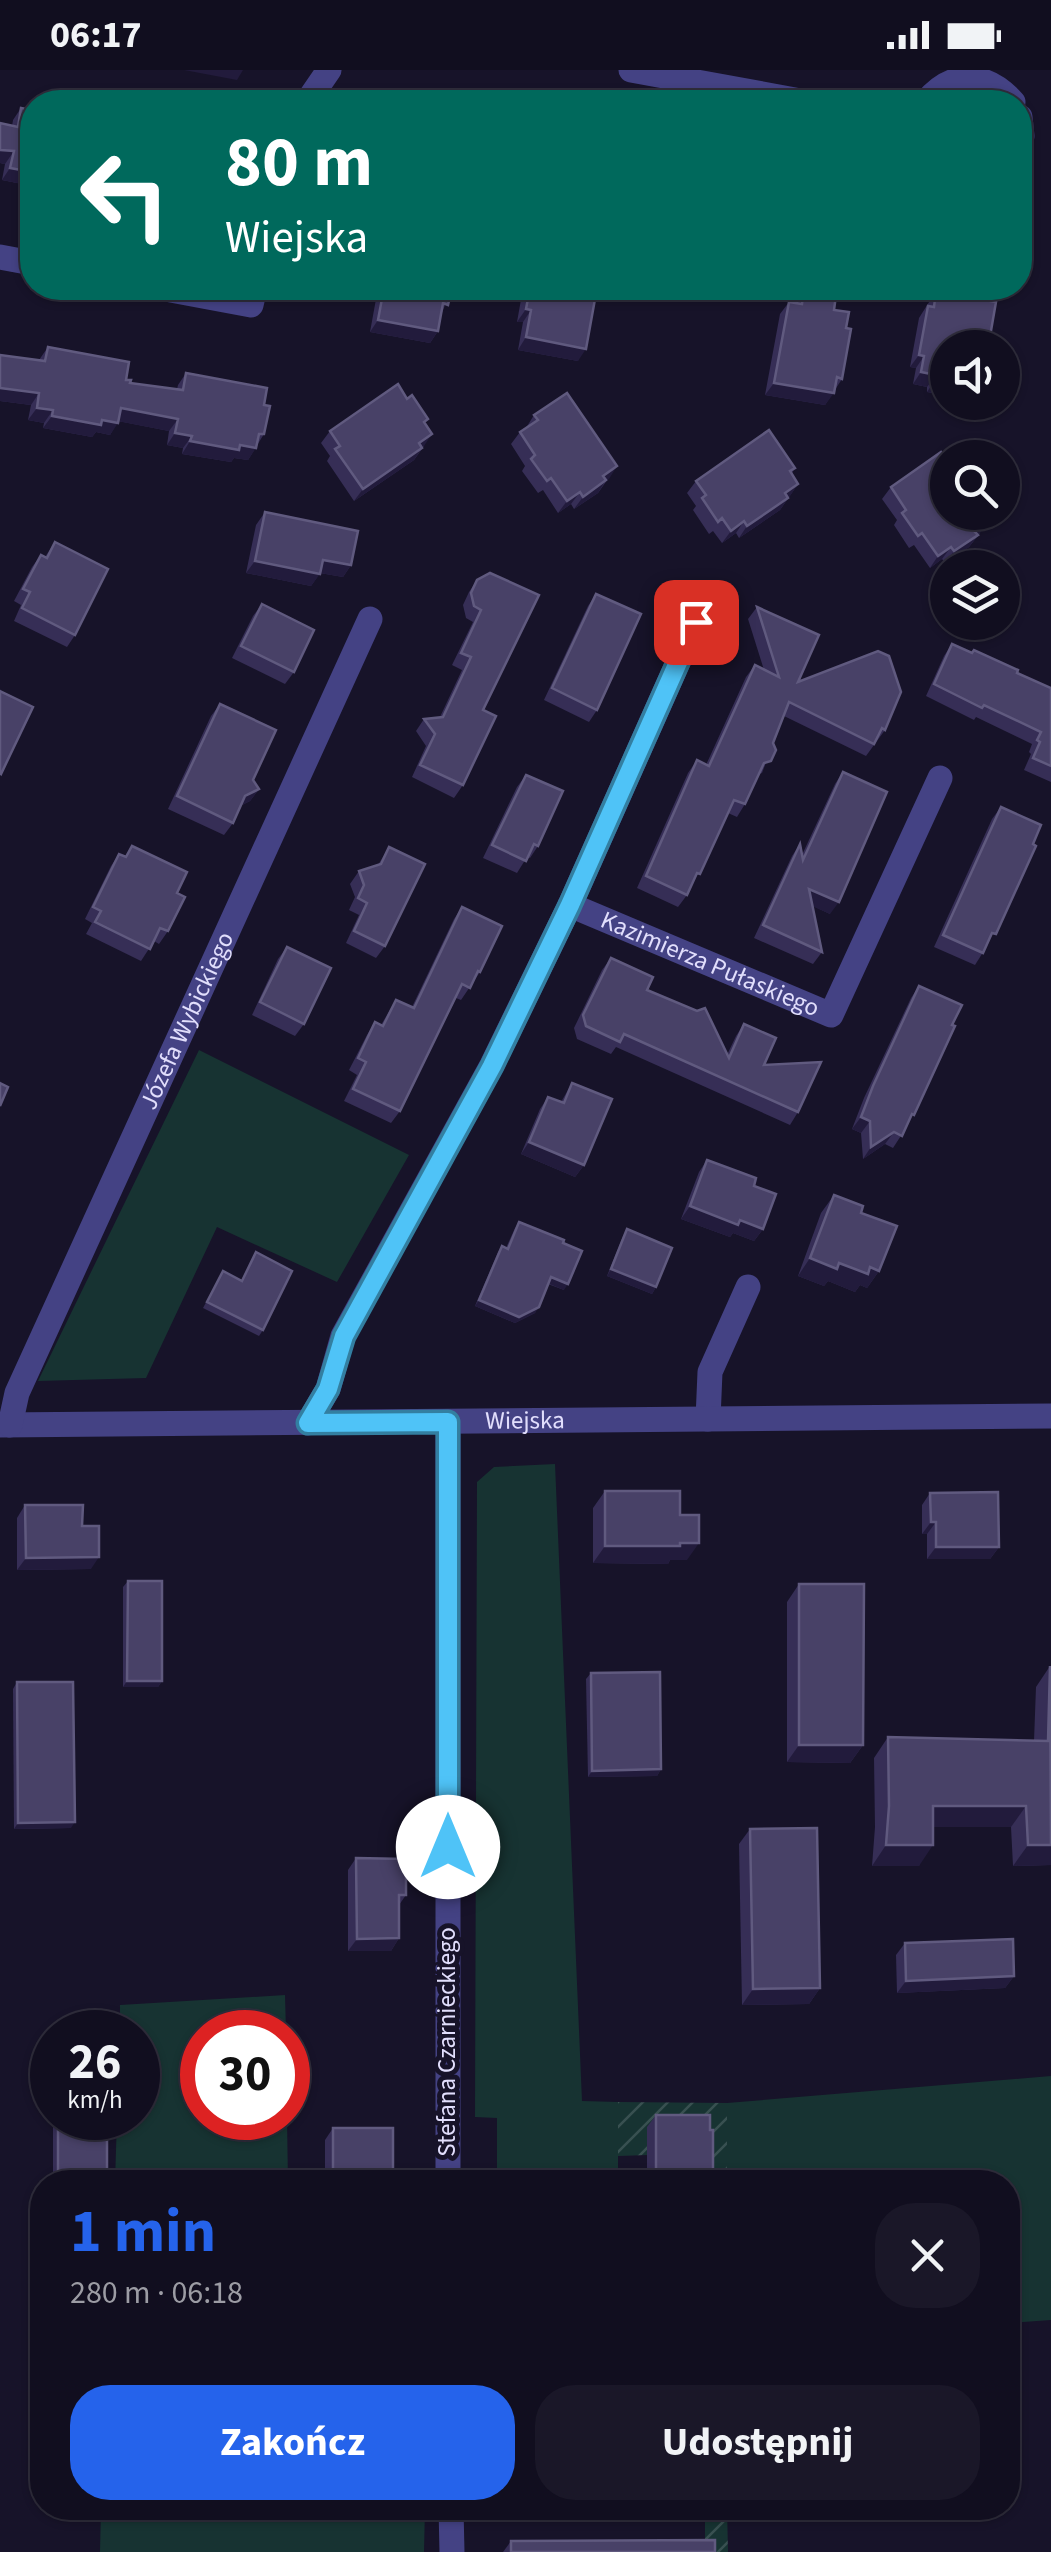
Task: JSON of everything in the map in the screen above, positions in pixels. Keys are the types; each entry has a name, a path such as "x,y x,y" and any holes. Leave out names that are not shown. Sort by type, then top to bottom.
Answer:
{"street":[{"path":"631,70 740,90"},
{"path":"937,90 968,78 985,80 1002,90"},
{"path":"224,300 250,305 251,300"},
{"name":"Józefa Wybickiego","path":"5,1425 370,619"},
{"name":"Kazimierza Pułaskiego","path":"308,1423 328,1389 344,1336 492,1066 570,905 696,622"},
{"name":"Kazimierza Pułaskiego","path":"570,905 832,1015 940,778"},
{"path":"708,1419 710,1372 748,1287"},
{"name":"Wiejska","path":"5,1425 1051,1416"},
{"name":"Stefana Czarnieckiego","path":"448,1422 448,2170"},
{"path":"451,2520 452,2552"}],"green space":[{"path":"199,1050 409,1155 337,1282 217,1227 146,1378 38,1381"},
{"path":"555,1464 582,2101 618,2102 618,2170 497,2170 497,2118 475,2117 477,1482 494,1467"},
{"path":"285,1995 285,2010 180,2010 180,2140 287,2140 288,2170 115,2170 116,2140 160,2140 160,2010 120,2010 120,2005"},
{"path":"1051,2076 1051,2320 1020,2322 1020,2170 727,2170 727,2103"},
{"path":"618,2102 727,2103 727,2170 680,2170 648,2155 618,2156"},
{"path":"101,2520 425,2520 424,2552 100,2552"},
{"path":"705,2520 727,2520 728,2552 679,2552 705,2543"}],"building":[{"path":"20,114 20,170 10,168 14,151 0,150 0,123 18,127"},
{"path":"382,300 449,300 448,305 443,303 438,331 378,320"},
{"path":"528,300 595,300 586,349 526,337 531,310 526,309"},
{"path":"802,300 835,300 834,310 849,312 846,328 851,329 842,379 837,377 834,393 774,383 789,302 802,304"},
{"path":"935,300 996,302 991,330 930,330 930,374 921,372 924,356 919,355 928,306 934,307"},
{"path":"48,347 129,362 126,380 130,383 183,390 186,373 267,388 264,405 270,406 264,434 259,434 256,448 240,445 239,450 190,441 192,436 175,433 178,419 121,408 118,423 102,420 101,425 52,416 53,410 37,408 39,393 0,388 0,355 45,361"},
{"path":"398,384 407,399 412,395 428,419 424,422 432,434 419,443 422,448 363,489 335,449 340,446 330,431"},
{"path":"567,393 617,466 583,497 580,492 567,501 531,459 535,455 520,432 538,420 534,415"},
{"path":"769,430 795,468 790,471 798,484 785,493 788,498 747,526 744,521 731,531 722,518 718,522 696,481"},
{"path":"930,460 930,530 976,530 978,535 956,550 934,550 902,513 906,510 891,487"},
{"path":"265,512 358,531 351,565 323,560 320,574 255,561"},
{"path":"55,542 108,569 75,635 22,608 30,592 23,589 41,555 47,558"},
{"path":"490,573 539,595 483,710 496,716 463,785 420,765 435,734 424,719 443,717 471,657 461,653 481,610 474,606 471,593 477,580"},
{"path":"596,594 641,614 597,710 552,688"},
{"path":"262,604 314,630 294,672 241,646"},
{"path":"757,607 819,635 798,682 878,651 889,656 901,692 885,730 882,728 874,744 789,702 773,743 776,750 771,761 764,763 745,804 734,800 687,895 646,876 697,760 709,766 755,665 779,677"},
{"path":"952,644 972,653 974,650 1051,688 1051,766 1033,758 1041,732 934,684"},
{"path":"0,691 33,707 1,774 0,773"},
{"path":"220,704 276,730 253,780 259,789 245,796 233,823 177,796"},
{"path":"843,772 887,792 839,902 809,889 822,952 763,925 800,844 803,860"},
{"path":"526,775 563,791 538,846 534,844 526,861 492,845"},
{"path":"1001,807 1041,825 1033,844 1036,846 996,934 992,933 983,953 943,935"},
{"path":"132,846 187,872 177,893 185,897 168,931 160,928 150,949 95,922 101,911 93,907 119,854 126,857"},
{"path":"389,847 425,864 385,946 354,931 367,903 358,898 364,885 359,871 381,864"},
{"path":"462,907 502,926 470,988 462,984 400,1111 353,1089 366,1062 358,1058 375,1022 383,1026 396,1000 414,1008"},
{"path":"287,947 331,968 304,1024 260,1002"},
{"path":"611,958 653,977 647,990 697,1011 705,1008 729,1058 744,1024 776,1038 764,1065 821,1062 798,1112 624,1034 620,1042 586,1026 583,1015"},
{"path":"919,986 962,1005 902,1136 894,1132 871,1147 870,1121 861,1117"},
{"path":"0,1083 8,1087 0,1106"},
{"path":"572,1083 612,1099 584,1165 529,1142 548,1097 564,1103"},
{"path":"707,1160 756,1178 754,1186 776,1194 763,1229 740,1220 738,1225 690,1206"},
{"path":"834,1195 863,1206 861,1213 897,1226 879,1271 870,1267 868,1274 839,1263 837,1269 810,1258"},
{"path":"519,1222 582,1251 568,1284 551,1277 539,1307 519,1317 479,1300 502,1246 508,1249"},
{"path":"627,1229 672,1248 656,1287 611,1269"},
{"path":"256,1252 292,1271 263,1330 207,1302 223,1271 242,1281"},
{"path":"605,1491 680,1491 680,1515 699,1515 699,1543 605,1546"},
{"path":"998,1492 999,1547 936,1547 930,1493"},
{"path":"25,1505 83,1505 82,1526 99,1526 99,1557 26,1558"},
{"path":"128,1581 162,1581 162,1681 127,1681"},
{"path":"799,1584 864,1584 863,1745 799,1745"},
{"path":"1050,1666 1051,1845 1028,1845 1026,1806 933,1806 933,1845 886,1845 888,1737 1048,1741"},
{"path":"660,1672 661,1769 592,1771 591,1673"},
{"path":"17,1682 73,1682 75,1822 18,1823"},
{"path":"817,1828 820,1988 753,1989 750,1829"},
{"path":"356,1858 406,1859 406,1895 399,1895 399,1938 357,1939"},
{"path":"1013,1939 1014,1976 906,1981 905,1943"},
{"path":"656,2115 710,2115 713,2170 656,2170"},
{"path":"333,2128 393,2128 393,2170 333,2170"},
{"path":"58,2140 107,2140 107,2170 58,2170"},
{"path":"715,2540 715,2552 511,2552 511,2541"}],"route":[{"path":"448,1847 448,1422 308,1423 328,1389 344,1336 373,1279 508,1034 696,622"}]}
